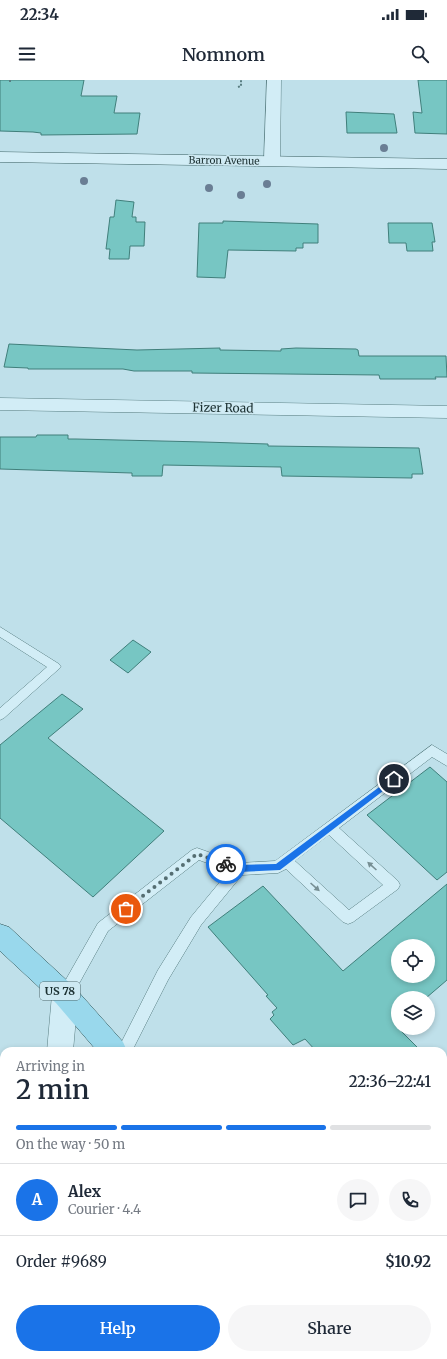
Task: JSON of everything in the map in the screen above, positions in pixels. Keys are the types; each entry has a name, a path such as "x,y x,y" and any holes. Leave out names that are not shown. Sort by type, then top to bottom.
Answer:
{"main road":[{"name":"US 78","path":"0,935 65,995 110,1047"}],"street":[{"path":"272,161 274,80"},
{"name":"Barron Avenue","path":"0,157 447,164"},
{"name":"Fizer Road","path":"0,404 447,412"},
{"path":"60,1047 65,995"}],"lane":[{"path":"0,631 55,667 0,715"},
{"path":"65,995 103,927 197,854 239,869 278,867 432,750 447,761"},
{"path":"286,861 348,918 393,885 330,828"},
{"path":"126,1047 163,975 196,921 239,869"}],"path":[{"path":"238,87 241,86 241,80"}],"building":[{"path":"0,80 84,80 81,96 117,96 114,113 140,113 137,134 41,135 41,133 33,132 0,131"},
{"path":"418,80 447,80 447,134 415,133 413,112 422,113"},
{"path":"346,112 394,114 397,133 347,133"},
{"path":"116,200 134,202 132,217 136,217 136,222 145,222 144,246 130,246 129,259 109,259 110,249 106,249 110,217 114,217"},
{"path":"223,221 318,224 318,243 303,243 303,248 296,248 296,251 228,250 225,278 197,277 199,223 223,223"},
{"path":"388,223 432,223 435,242 432,242 433,251 407,251 406,243 389,243"},
{"path":"9,344 137,350 220,348 220,350 281,351 281,349 296,348 356,349 358,350 359,356 446,356 447,377 435,377 436,379 380,379 379,375 192,373 192,371 28,369 4,367"},
{"path":"37,435 68,435 68,439 268,444 268,446 419,448 423,474 412,474 412,478 282,476 281,467 163,465 162,476 132,476 132,473 0,469 0,437 36,437"},
{"path":"133,640 151,652 128,673 110,660"},
{"path":"62,694 83,709 48,738 164,831 93,897 0,818 0,745"},
{"path":"430,767 447,782 447,872 437,880 367,815"},
{"path":"447,884 447,980 434,991 391,991 391,1035 405,1035 417,1047 312,1047 305,1039 293,1045 270,1019 274,1015 272,1012 277,1008 266,996 268,995 208,927 263,886 343,971"}],"way so far":[{"path":"126,909 197,854 226,864"}],"route":[{"path":"226,864 239,869 278,867 394,779"}]}
